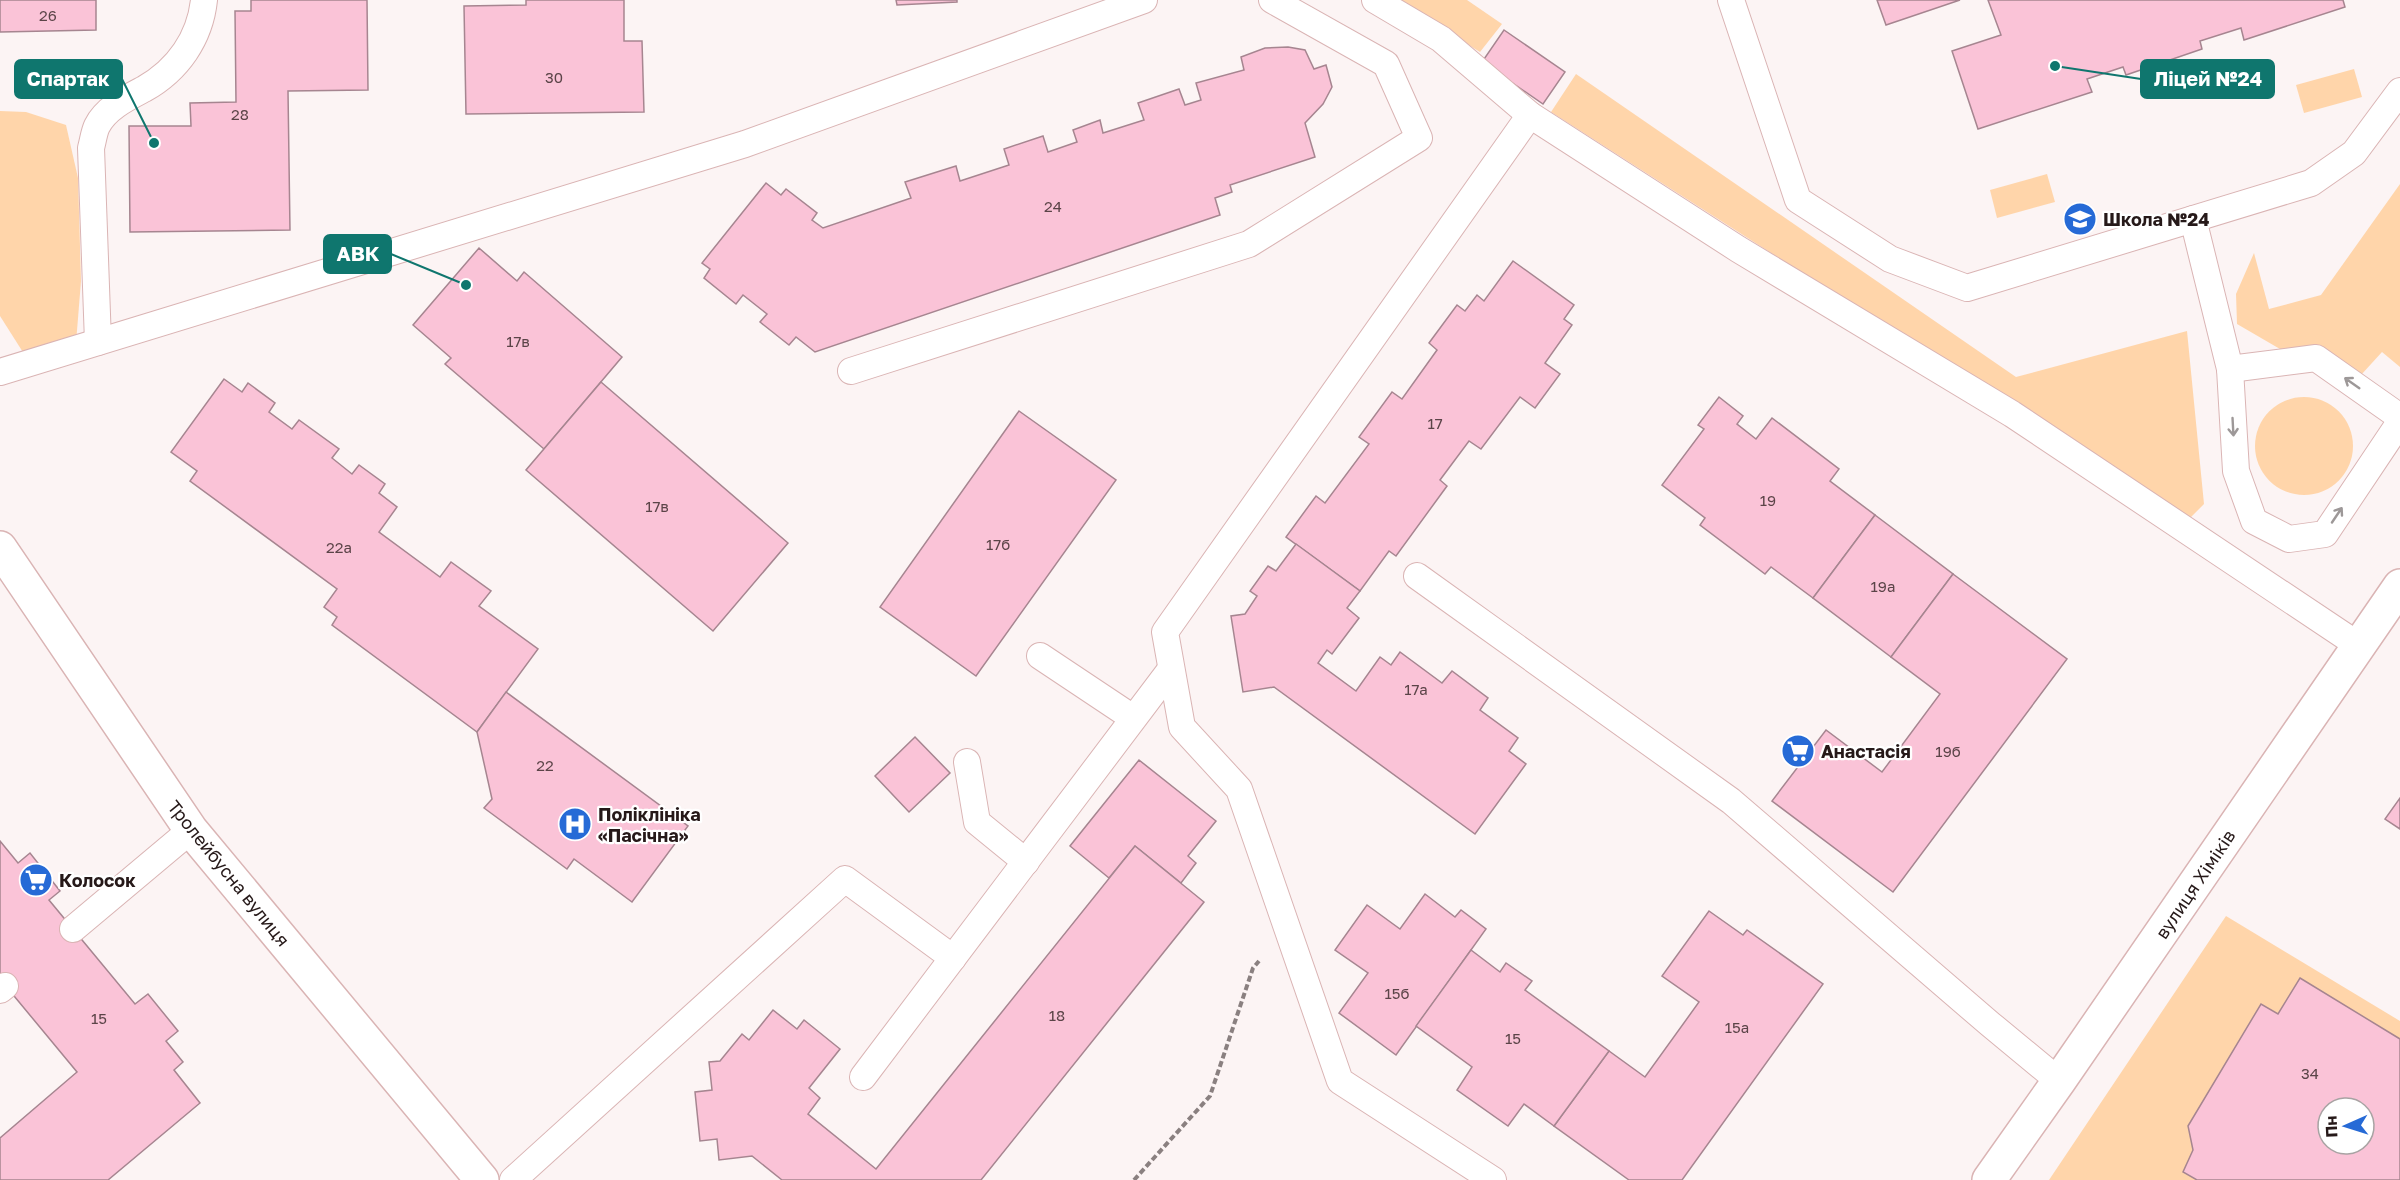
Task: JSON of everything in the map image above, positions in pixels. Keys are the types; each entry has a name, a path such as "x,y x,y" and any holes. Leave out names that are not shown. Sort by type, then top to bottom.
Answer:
{"street":[{"name":"Тролейбусна вулиця","path":"0,548 191,830 482,1180"},
{"name":"вулиця Хіміків","path":"1989,1180 2059,1082 2358,645 2396,602"}],"lane":[{"path":"98,342 91,148 98,125 120,101 147,87 171,70 191,44 202,17 204,0"},
{"path":"0,372 745,144 1144,0"},
{"path":"851,371 1249,244 1419,138 1386,64 1272,0"},
{"path":"1375,0 1441,39 1530,115 1738,249 2012,414 2358,645"},
{"path":"1731,0 1798,200 1890,259 1967,288 2311,183 2354,153 2400,91"},
{"path":"1493,1180 1340,1081 1239,789 1182,727 1164,632 1530,115"},
{"path":"2193,219 2230,369 2236,471 2254,521 2289,538 2325,534 2400,422"},
{"path":"2230,369 2316,358 2400,417"},
{"path":"1417,576 1731,801 2059,1082"},
{"path":"1040,656 1133,718"},
{"path":"863,1077 1171,669"},
{"path":"967,762 976,822 1026,862"},
{"path":"73,929 191,830"},
{"path":"513,1180 844,879 953,958"}],"path":[{"path":"1134,1180 1210,1095 1253,968 1286,924"}],"shaded area":[{"path":"1397,0 1467,0 1502,24 1480,52"},
{"path":"2354,69 2362,97 2304,113 2296,85"},
{"path":"1576,74 2016,377 2187,331 2204,504 2188,520 1551,112"},
{"path":"0,111 26,112 66,125 78,178 81,281 76,343 26,357 0,316"},
{"path":"2047,174 2055,202 1997,218 1990,190"},
{"path":"2400,184 2400,367 2382,352 2361,375 2316,347 2280,349 2237,324 2236,294 2254,253 2269,309 2321,295"},
{"path":"2304,397 2323,401 2339,411 2349,427 2353,446 2349,465 2339,481 2323,491 2304,495 2285,491 2269,481 2259,465 2255,446 2259,427 2269,411 2285,401"},
{"path":"2226,916 2400,1021 2400,1180 2049,1180"}],"building":[{"path":"0,0 96,0 96,30 0,32"},
{"path":"251,0 367,0 368,90 288,91 290,230 130,232 129,126 191,126 190,103 236,102 235,11 251,11"},
{"path":"526,0 624,0 624,41 642,41 644,112 466,114 464,6 526,5"},
{"path":"896,0 957,0 957,2 897,5"},
{"path":"1877,0 1960,0 1886,25"},
{"path":"1988,0 2343,0 2345,7 2244,40 2241,28 2200,41 2202,49 2126,75 2123,67 2087,79 2092,92 1978,129 1952,51 2001,35"},
{"path":"1504,30 1565,72 1543,104 1482,62"},
{"path":"1288,47 1305,50 1314,69 1326,65 1332,87 1323,104 1305,123 1315,157 1230,185 1232,192 1215,198 1220,215 815,352 796,337 789,345 760,322 767,314 743,295 736,304 704,278 710,269 702,263 766,183 781,195 786,189 817,213 812,220 823,228 911,198 905,182 956,166 960,181 1009,165 1004,149 1043,136 1048,152 1077,142 1073,130 1100,120 1103,133 1144,120 1138,103 1179,89 1185,105 1201,100 1196,83 1244,70 1241,57 1265,48"},
{"path":"479,248 517,281 524,272 622,357 544,449 445,364 451,358 413,325"},
{"path":"1513,261 1574,305 1564,319 1572,325 1545,363 1560,374 1535,408 1520,397 1481,449 1469,441 1440,480 1447,486 1396,556 1389,551 1360,591 1286,537 1316,496 1325,503 1369,444 1359,437 1392,392 1402,399 1437,350 1429,343 1457,305 1465,311 1477,295 1484,301"},
{"path":"224,379 242,392 248,383 275,403 269,412 292,429 299,420 339,449 332,458 352,474 359,465 385,484 379,493 397,507 379,532 440,577 451,562 491,591 479,606 538,649 477,732 332,625 337,617 324,607 337,589 190,481 197,471 171,452"},
{"path":"601,382 788,543 713,631 526,470"},
{"path":"1719,397 1743,416 1737,424 1756,439 1772,418 1839,469 1830,481 1875,515 1813,598 1771,567 1765,574 1700,525 1705,518 1662,485 1704,429 1698,425"},
{"path":"1019,411 1116,480 976,676 880,607"},
{"path":"1875,515 1953,574 1891,657 1813,598"},
{"path":"1296,544 1360,591 1347,608 1359,618 1332,654 1327,650 1318,663 1356,691 1380,657 1391,665 1400,652 1442,683 1452,671 1488,698 1480,710 1518,738 1509,751 1526,764 1475,834 1274,687 1243,692 1231,616 1245,614 1257,596 1250,591 1268,566 1276,571"},
{"path":"1953,574 2067,659 1893,892 1772,801 1826,730 1882,772 1940,694 1891,657"},
{"path":"506,692 688,826 632,902 574,859 567,869 484,808 492,799 477,732"},
{"path":"915,737 950,773 909,812 875,776"},
{"path":"1139,760 1216,821 1188,856 1196,863 1181,883 1135,846 1109,878 1070,846"},
{"path":"2400,798 2400,829 2385,819"},
{"path":"0,841 18,863 30,853 60,891 49,900 135,1004 148,994 178,1031 166,1041 183,1062 174,1070 200,1103 108,1180 0,1180 0,1138 77,1072 0,979"},
{"path":"1135,846 1204,902 981,1180 782,1180 752,1156 719,1160 717,1139 700,1141 695,1092 712,1090 709,1062 720,1061 742,1034 749,1040 773,1010 797,1029 804,1020 840,1049 809,1088 820,1098 808,1114 876,1169"},
{"path":"1425,894 1455,917 1461,910 1486,929 1396,1055 1339,1013 1368,973 1335,950 1367,905 1400,929"},
{"path":"1709,911 1743,935 1747,930 1823,984 1682,1180 1629,1180 1554,1126 1609,1051 1645,1077 1699,1002 1662,976"},
{"path":"1471,950 1500,972 1506,963 1532,981 1525,990 1609,1051 1554,1126 1524,1104 1508,1126 1457,1090 1472,1067 1416,1026"},
{"path":"2300,978 2400,1039 2400,1180 2197,1180 2183,1172 2193,1150 2188,1126 2261,1004 2278,1014"}],"place":[{"name":"Ліцей №24","path":"2055,66"},
{"name":"Спартак","path":"154,143"},
{"name":"Школа №24","path":"2080,219"},
{"name":"АВК","path":"466,285"},
{"name":"Анастасія","path":"1798,751"},
{"name":"Поліклініка «Пасічна»","path":"575,824"},
{"name":"Колосок","path":"36,880"}]}
